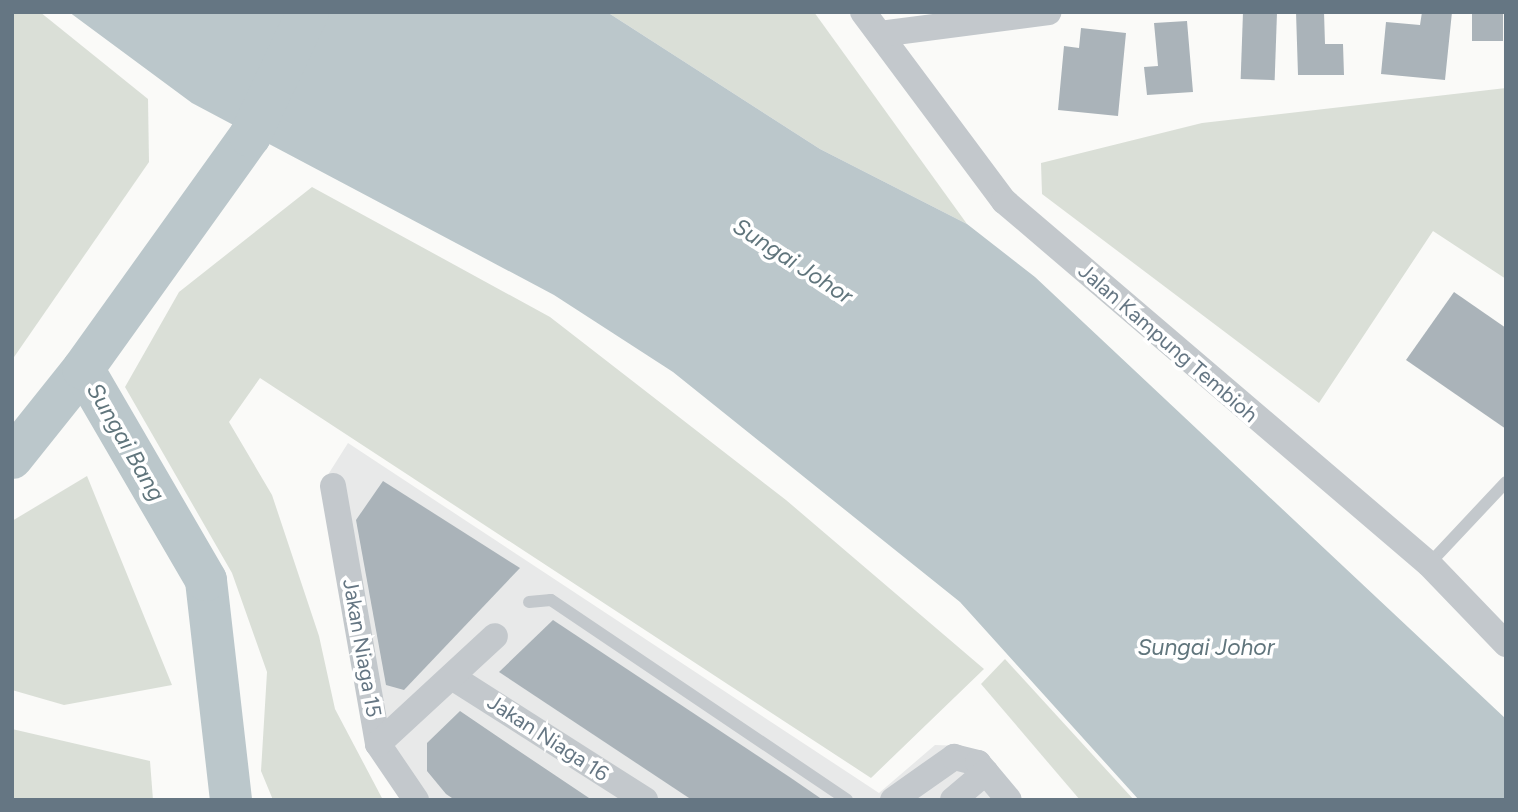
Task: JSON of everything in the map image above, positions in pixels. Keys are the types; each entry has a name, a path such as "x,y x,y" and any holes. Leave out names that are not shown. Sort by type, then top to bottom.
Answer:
{"street":[{"name":"Jalan Kampung Tembioh","path":"863,12 1004,201 1429,564 1506,644"},
{"path":"880,34 990,16 1049,12"},
{"name":"Jakan Niaga 15","path":"333,485 378,744 417,799"},
{"path":"378,744 495,636"},
{"name":"Jakan Niaga 16","path":"452,677 645,800"},
{"path":"893,800 954,757 966,757 986,772 1009,800"},
{"path":"953,800 986,772"}],"lane":[{"path":"1429,564 1506,482"},
{"path":"529,603 551,600 847,800"}],"shaded area":[{"path":"12,12 40,12 148,99 149,162 12,360"},
{"path":"607,12 814,12 967,224 820,149"},
{"path":"1506,88 1506,279 1433,231 1319,403 1042,194 1041,163 1202,123"},
{"path":"312,187 550,317 786,500 984,669 871,778 260,378 229,422 272,495 319,636 335,709 383,800 273,800 261,771 267,672 232,573 125,387 179,292"},
{"path":"348,443 879,793 935,745 963,746 1021,800 403,800 324,481"},
{"path":"87,476 172,685 64,705 12,690 12,521"},
{"path":"1005,659 1134,800 1080,800 981,684"},
{"path":"12,729 150,761 153,800 12,800"}],"water":[{"name":"Sungai Johor","path":"69,12 607,12 820,149 967,224 1035,277 1506,719 1506,800 1139,800 960,602 673,372 554,295 192,103"}],"building":[{"path":"1243,12 1277,13 1275,80 1241,79"},
{"path":"1296,12 1324,12 1325,44 1343,44 1344,75 1298,75"},
{"path":"1422,12 1452,12 1445,80 1381,74 1386,22 1420,25"},
{"path":"1472,12 1503,12 1503,41 1472,41"},
{"path":"1187,21 1193,92 1147,95 1144,67 1158,66 1154,23"},
{"path":"1081,28 1126,33 1118,116 1058,110 1064,46 1079,48"},
{"path":"1454,292 1506,328 1506,429 1406,360"},
{"path":"383,481 520,568 404,690 386,685 356,520"},
{"path":"553,620 823,800 692,800 499,672"},
{"path":"460,711 592,800 455,800 446,794 427,771 427,743"}],"waterway":[{"name":"Sungai Bang","path":"231,800 206,580 83,369 250,136 308,12"},
{"path":"12,458 83,369"}]}
